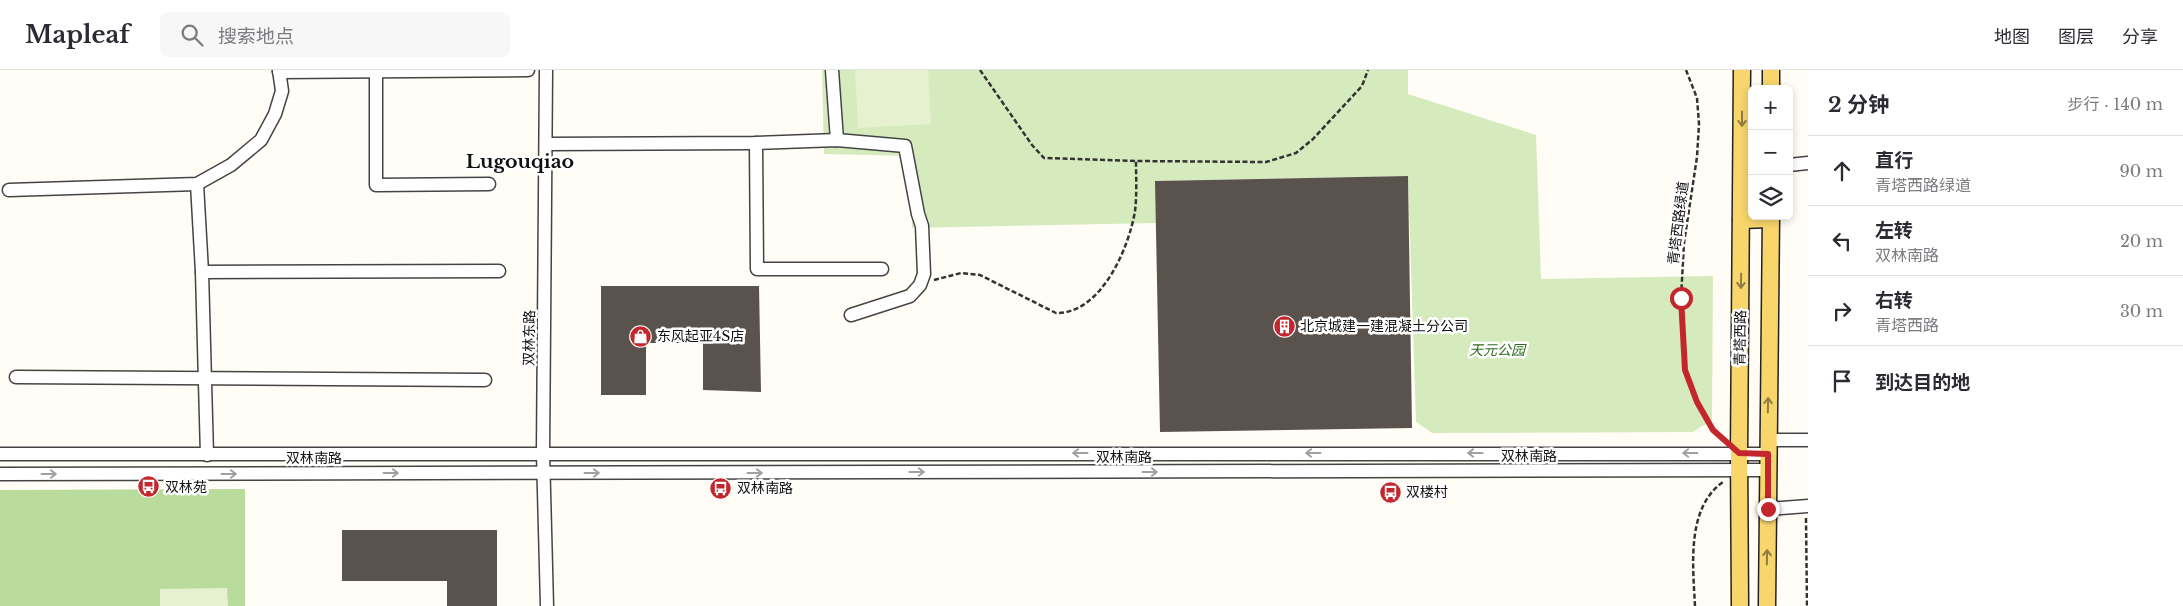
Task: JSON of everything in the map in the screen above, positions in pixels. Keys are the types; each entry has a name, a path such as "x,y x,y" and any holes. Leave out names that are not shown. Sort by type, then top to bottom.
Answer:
{"main road":[{"name":"青塔西路","path":"1740,606 1739,453 1742,70"},
{"path":"1771,70 1771,85"},
{"path":"1742,220 1748,220"},
{"path":"1767,606 1771,220"}],"street":[{"path":"9,190 197,184 231,165 261,140 275,114 282,91 279,71 528,70"},
{"name":"双林东路","path":"546,70 547,144 543,454 547,606"},
{"path":"832,70 837,140"},
{"path":"376,71 376,185 489,184"},
{"path":"547,144 756,143 837,140 905,146 922,226 924,274 920,285 910,296 850,315"},
{"path":"756,143 758,269 882,269"},
{"path":"1793,165 1808,163"},
{"path":"197,184 202,272 207,454"},
{"path":"202,272 498,271"},
{"path":"16,377 485,380"},
{"path":"1768,454 1808,440"},
{"name":"双林南路","path":"0,454 1768,454"},
{"name":"双林南路","path":"0,474 1739,471 1768,454"},
{"path":"1768,509 1807,506"}],"path":[{"path":"980,70 1032,145 1044,158 1266,162 1296,153 1313,139 1362,86 1368,70"},
{"name":"青塔西路绿道","path":"1686,70 1697,98 1699,124 1682,270 1681,298 1685,370 1697,402 1713,430 1739,453"},
{"path":"920,285 961,272 980,275 1056,313 1066,313 1078,308 1097,294 1115,270 1130,234 1135,210 1136,161"},
{"path":"1694,606 1692,549 1701,511 1711,490 1739,471"},
{"path":"1807,506 1807,606"}],"green space":[{"name":"天元公园","path":"822,70 1408,70 1408,94 1536,135 1541,279 1713,276 1712,420 1693,432 1432,433 1416,422 1408,176 1156,181 1156,223 912,228 914,156 824,154"},
{"path":"855,70 928,70 931,124 858,128"},
{"path":"245,489 245,606 0,606 0,490"},
{"path":"227,588 228,606 160,606 160,589"}],"building":[{"name":"北京城建一建混凝土分公司","path":"1408,176 1412,428 1160,432 1155,181"},
{"name":"东风起亚4S店","path":"601,286 759,286 761,392 703,390 703,329 680,328 680,343 646,343 646,395 601,395"},
{"path":"342,530 497,530 497,606 447,606 447,581 342,581"}],"place":[{"name":"北京城建一建混凝土分公司","path":"1284,326"},
{"name":"东风起亚4S店","path":"641,336"},
{"name":"双林苑","path":"149,487"},
{"name":"双林南路","path":"721,488"},
{"name":"双楼村","path":"1390,492"}],"district":[{"name":"Lugouqiao","path":"520,161"}],"route":[{"path":"1681,298 1685,370 1697,402 1713,430 1739,453 1768,454 1768,509"}]}
